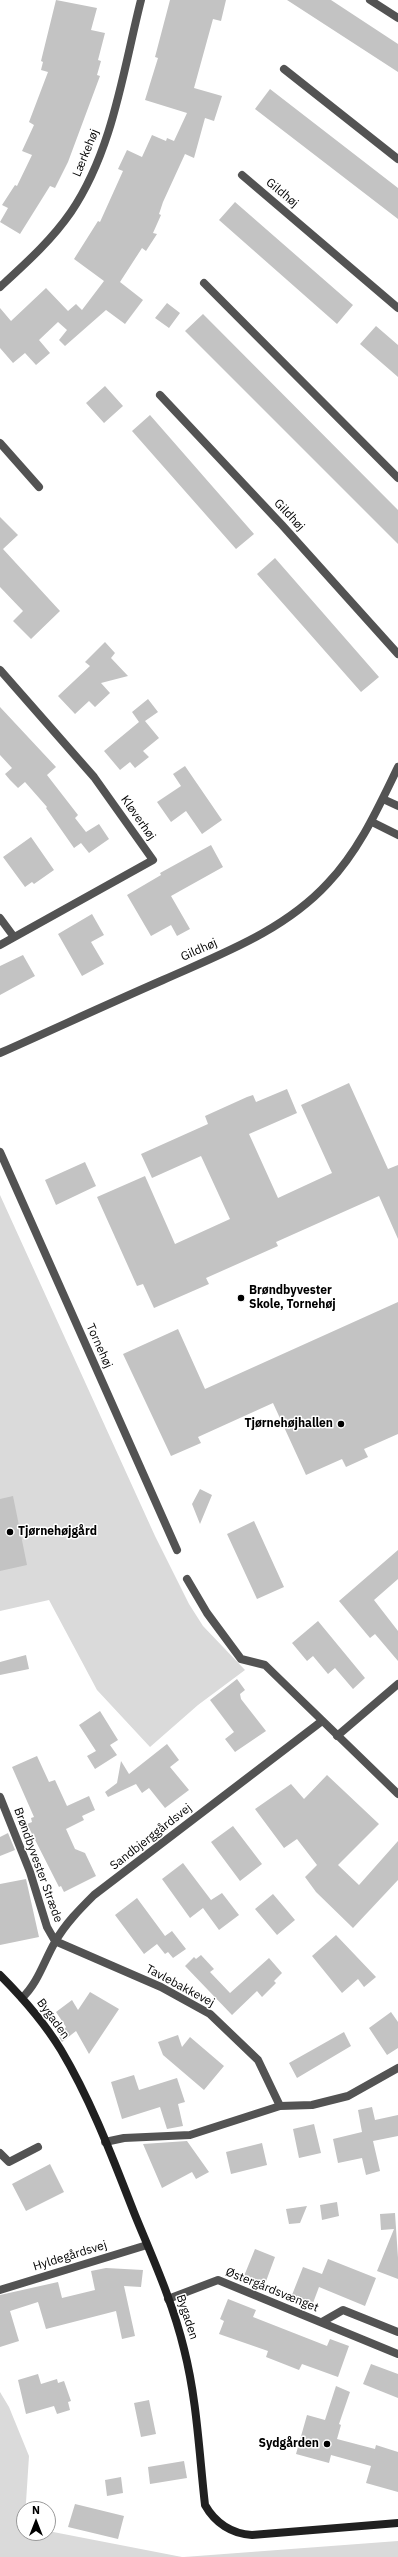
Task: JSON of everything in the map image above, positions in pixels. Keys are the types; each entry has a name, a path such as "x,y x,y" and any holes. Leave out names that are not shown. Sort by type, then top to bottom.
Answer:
{"street":[{"name":"Lærkehøj","path":"0,287 47,243 71,212 91,178 106,141 141,0"},
{"path":"370,0 398,18"},
{"path":"284,69 398,160"},
{"name":"Gildhøj","path":"242,175 398,308"},
{"path":"204,284 398,478"},
{"name":"Gildhøj","path":"160,395 282,524 398,654"},
{"path":"0,443 39,487"},
{"name":"Kløverhøj","path":"0,670 94,777 153,860 0,945"},
{"name":"Gildhøj","path":"0,1053 252,939 300,910 328,883 352,855 372,822 398,767"},
{"path":"383,799 398,806"},
{"path":"372,822 398,834"},
{"path":"0,918 14,937"},
{"name":"Tornehøj","path":"0,1152 177,1550"},
{"path":"187,1579 206,1613 241,1659 265,1665 398,1794"},
{"path":"337,1736 398,1684"},
{"name":"Sandbjerggårdsvej","path":"22,1998 31,1990 55,1941 75,1914 94,1895 322,1721"},
{"name":"Brøndbyvester Stræde","path":"0,1797 30,1872 47,1927 55,1941"},
{"name":"Tavlebakkevej","path":"55,1941 161,1987 210,2014 258,2060 280,2106"},
{"name":"Bygaden","path":"0,1975 22,1998 60,2048 81,2087 105,2142 168,2299 184,2348 191,2381 199,2433 205,2505 216,2520 232,2530 252,2536 398,2523"},
{"path":"105,2142 124,2138 190,2135 280,2106 312,2105 348,2096 398,2068"},
{"path":"0,2153 9,2162 38,2146"},
{"name":"Hyldegårdsvej","path":"0,2290 147,2245"},
{"name":"Østergårdsvænget","path":"168,2299 218,2280 398,2354"},
{"name":"Østergårdsvænget","path":"322,2322 343,2310 398,2332"}],"shaded area":[{"path":"0,1195 155,1536 189,1604 203,1626 245,1670 198,1705 150,1747 97,1690 49,1600 0,1611"},
{"path":"0,2392 9,2407 29,2456 26,2501 16,2501 16,2541 56,2541 56,2533 182,2557 0,2557"},
{"path":"398,2541 398,2557 184,2557"}],"building":[{"path":"56,0 97,8 91,30 105,33 98,60 101,61 97,75 100,76 68,162 55,188 50,186 20,234 0,222 8,208 2,205 15,185 17,186 32,155 22,151 34,125 29,122 48,72 41,70 43,62 41,61"},
{"path":"170,0 226,0 221,21 213,19 194,88 222,96 214,121 205,118 194,158 185,154 163,202 159,214 161,215 153,233 157,234 146,251 142,248 120,282 143,300 125,324 106,310 65,346 59,340 67,330 58,322 39,340 50,353 36,365 25,353 13,363 0,348 0,308 11,321 46,288 68,311 76,304 82,310 104,281 74,259 98,221 100,222 123,171 118,169 127,150 142,157 152,135 166,141 167,138 174,141 187,113 145,100 158,58 155,57"},
{"path":"287,0 331,0 398,44 398,72"},
{"path":"270,89 398,188 398,219 255,109"},
{"path":"235,202 353,305 337,324 219,220"},
{"path":"167,303 180,313 169,328 155,318"},
{"path":"203,314 398,510 398,544 185,331"},
{"path":"376,326 398,345 398,377 360,344"},
{"path":"105,386 123,406 104,423 86,403"},
{"path":"150,415 254,534 236,549 132,431"},
{"path":"0,517 18,535 3,549 60,611 31,639 13,621 23,611 0,587"},
{"path":"275,558 379,677 361,692 257,574"},
{"path":"105,642 115,653 111,658 128,676 101,683 110,693 95,707 89,701 75,714 58,696 90,666 85,662"},
{"path":"148,699 158,712 145,721 159,738 143,751 149,757 135,768 130,762 120,770 104,751 139,722 132,712"},
{"path":"0,707 56,767 47,775 78,815 75,818 86,832 99,824 109,839 89,853 81,843 74,848 46,808 47,807 25,782 18,788 5,774 12,768 0,755"},
{"path":"185,766 222,820 202,834 186,811 171,822 157,802 181,786 173,774"},
{"path":"31,837 54,870 34,884 32,882 25,887 3,857"},
{"path":"211,845 223,867 171,896 190,929 177,936 171,925 151,936 127,895 161,875 160,873"},
{"path":"92,914 104,935 91,942 104,964 82,976 58,934"},
{"path":"23,955 35,976 0,995 0,966"},
{"path":"349,1083 388,1169 398,1165 398,1239 379,1196 276,1242 278,1246 206,1278 209,1284 154,1308 143,1284 137,1286 97,1197 145,1176 175,1244 230,1219 201,1156 152,1178 141,1154 208,1124 205,1116 247,1097 253,1095 256,1102 287,1089 297,1113 249,1134 278,1198 332,1173 301,1105"},
{"path":"85,1162 96,1186 56,1205 45,1180"},
{"path":"398,1302 398,1434 364,1449 368,1457 346,1467 342,1459 306,1475 273,1403 198,1437 201,1443 171,1456 123,1354 178,1329 205,1389"},
{"path":"200,1489 212,1495 200,1524 192,1504"},
{"name":"Tjørnehøjgård","path":"13,1496 27,1565 0,1571 0,1499"},
{"path":"254,1521 284,1587 257,1599 227,1534"},
{"path":"398,1550 398,1579 374,1600 398,1631 398,1661 375,1634 370,1638 339,1601"},
{"path":"318,1621 365,1678 353,1689 335,1668 328,1674 313,1656 307,1661 292,1643"},
{"path":"26,1655 29,1669 0,1675 0,1662"},
{"path":"237,1679 245,1690 240,1694 241,1699 266,1731 235,1752 225,1739 234,1732 210,1700"},
{"path":"100,1711 118,1740 110,1745 117,1755 95,1769 87,1756 96,1751 79,1725"},
{"path":"167,1744 179,1760 170,1767 189,1790 165,1808 149,1788 142,1793 136,1784 108,1797 105,1792 117,1783 121,1761 129,1774"},
{"path":"37,1756 49,1782 55,1780 67,1806 89,1796 95,1810 82,1816 84,1820 66,1829 75,1849 85,1853 96,1876 64,1892 61,1886 59,1887 27,1824 32,1822 31,1818 34,1817 12,1767"},
{"path":"327,1775 379,1824 338,1865 359,1885 398,1841 398,1880 353,1928 316,1892 305,1877 317,1865 297,1839 284,1848 255,1809 291,1784 304,1799"},
{"path":"233,1826 262,1864 240,1881 211,1842"},
{"path":"8,1833 15,1850 0,1856 0,1837"},
{"path":"183,1863 211,1900 222,1893 239,1915 219,1930 203,1908 190,1918 162,1879"},
{"path":"26,1879 39,1937 0,1945 0,1884"},
{"path":"273,1894 295,1920 277,1935 255,1909"},
{"path":"137,1898 165,1936 172,1931 186,1949 173,1958 168,1952 165,1954 157,1944 144,1954 115,1915"},
{"path":"336,1935 376,1977 364,1987 358,1979 342,1993 312,1956"},
{"path":"201,1955 214,1969 210,1972 230,1993 269,1958 282,1973 274,1981 276,1983 262,1997 257,1991 232,2015 185,1966 194,1957 196,1959"},
{"path":"90,1992 119,2009 89,2054 76,2031 62,2042 59,2037 66,2027 56,2012 72,2000 78,2010"},
{"path":"391,2012 398,2022 398,2048 387,2055 369,2028"},
{"path":"344,2032 351,2046 297,2078 289,2063"},
{"path":"178,2035 182,2047 190,2037 224,2066 204,2090 163,2055 158,2042"},
{"path":"134,2075 139,2090 177,2078 185,2102 178,2104 183,2126 167,2129 160,2107 122,2119 111,2082"},
{"path":"372,2107 375,2120 398,2115 398,2136 373,2141 380,2171 366,2175 362,2158 338,2163 333,2139 362,2132 358,2110"},
{"path":"314,2124 321,2153 299,2158 293,2129"},
{"path":"187,2141 209,2172 196,2179 192,2172 162,2188 143,2144"},
{"path":"262,2143 267,2165 231,2174 226,2152"},
{"path":"50,2164 64,2192 26,2211 12,2184"},
{"path":"337,2202 339,2216 322,2220 320,2205"},
{"path":"307,2206 300,2223 289,2224 286,2209"},
{"path":"395,2213 398,2279 377,2271 394,2229 381,2230 380,2214"},
{"path":"255,2249 275,2257 265,2284 244,2276"},
{"path":"328,2259 376,2278 365,2306 319,2287 313,2303 292,2295 303,2267 322,2274"},
{"path":"106,2268 143,2270 141,2287 124,2286 135,2336 122,2339 116,2311 46,2329 38,2302 10,2311 19,2341 0,2347 0,2295 58,2282 62,2298 95,2290 91,2271"},
{"path":"228,2299 256,2310 253,2317 327,2346 330,2339 349,2346 338,2377 302,2364 299,2370 266,2357 268,2351 219,2334 224,2321 220,2319"},
{"path":"371,2364 398,2374 398,2398 363,2384"},
{"path":"38,2374 41,2384 57,2379 58,2383 64,2381 71,2401 68,2402 70,2410 57,2414 54,2406 26,2414 18,2380"},
{"path":"336,2386 350,2392 339,2424 341,2425 337,2439 375,2449 376,2445 398,2452 398,2492 366,2483 371,2466 331,2455 329,2463 296,2454 307,2415 325,2420"},
{"path":"149,2400 156,2434 141,2437 134,2403"},
{"path":"184,2461 187,2478 150,2484 148,2467"},
{"path":"121,2477 123,2493 107,2496 105,2480"},
{"path":"75,2504 124,2516 118,2539 68,2527"}],"place":[{"name":"Brøndbyvester Skole, Tornehøj","path":"241,1298"},
{"name":"Tjørnehøjhallen","path":"341,1424"},
{"name":"Tjørnehøjgård","path":"10,1532"},
{"name":"Sydgården","path":"327,2444"}]}
